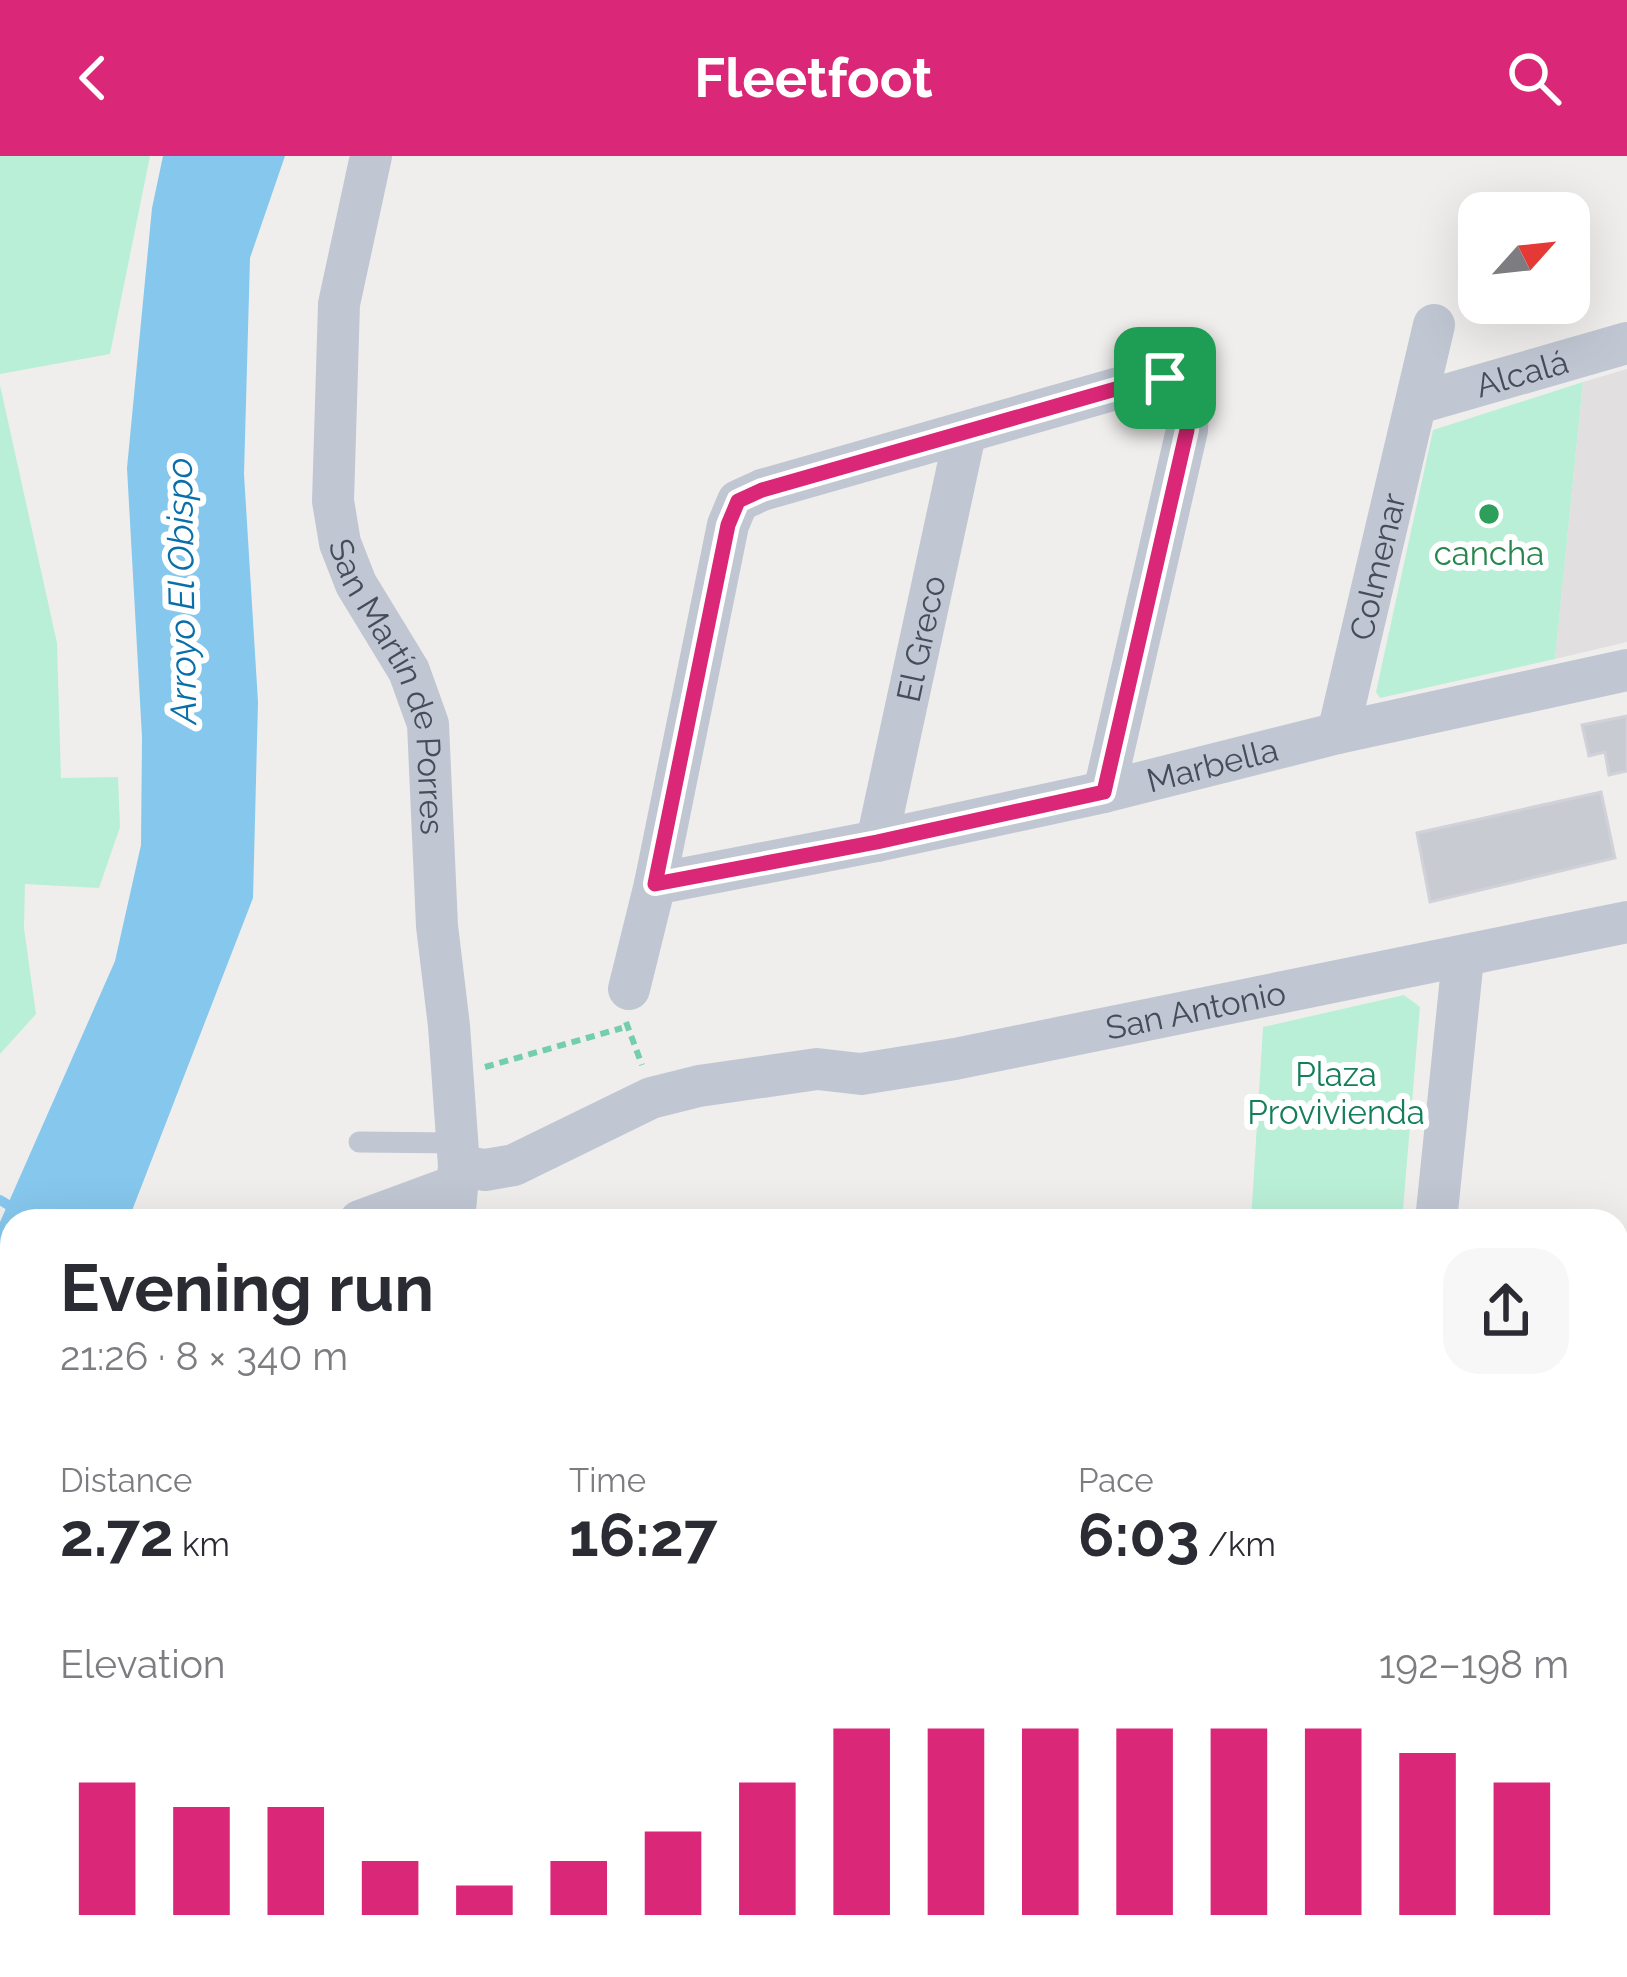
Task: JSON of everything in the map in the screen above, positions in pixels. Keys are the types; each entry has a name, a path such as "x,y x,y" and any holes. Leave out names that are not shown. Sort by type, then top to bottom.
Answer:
{"street":[{"name":"San Martín de Porres","path":"371,156 339,304 333,501 340,543 356,584 409,671 428,724 437,926 454,1070 456,1179"},
{"name":"Colmenar","path":"1337,733 1434,325"},
{"name":"Alcalá","path":"1418,403 1627,343"},
{"path":"627,1008 728,525 738,501 762,490 1154,378 1178,384 1188,410 1187,430 1104,792"},
{"name":"El Greco","path":"877,842 965,434"},
{"name":"Marbella","path":"655,884 877,842 1627,670"},
{"name":"San Antonio","path":"387,1209 456,1179 514,1165 651,1098 762,1075 818,1069 861,1074 956,1059 1627,922"},
{"path":"1437,1209 1463,958"}],"lane":[{"path":"359,1142 456,1179"}],"path":[{"path":"454,1070 499,1066 627,1008 651,1098"}],"shaded area":[{"path":"1627,369 1627,642 1555,659 1583,382"}],"green space":[{"path":"0,156 150,156 110,354 0,374"},
{"path":"1583,382 1555,659 1380,698 1376,692 1433,430"},
{"path":"0,385 57,643 61,778 118,777 120,827 99,888 25,884 24,928 36,1014 0,1054"},
{"name":"Plaza Provivienda","path":"1404,995 1420,1007 1403,1209 1252,1209 1263,1027"}],"water":[{"name":"Arroyo El Obispo","path":"163,156 285,156 250,258 244,474 258,702 253,898 133,1209 6,1209 115,961 141,845 142,737 127,468 152,208"}],"building":[{"path":"1627,716 1627,771 1609,775 1605,752 1589,756 1582,725"},
{"path":"1601,792 1615,858 1430,902 1417,833"}],"waterway":[{"path":"0,1200 15,1209"}],"place":[{"name":"cancha","path":"1489,514"}],"route":[{"path":"1165,378 1178,384 1184,395 1187,430 1104,792 655,884 728,525 738,501 748,494 1165,378"}]}
